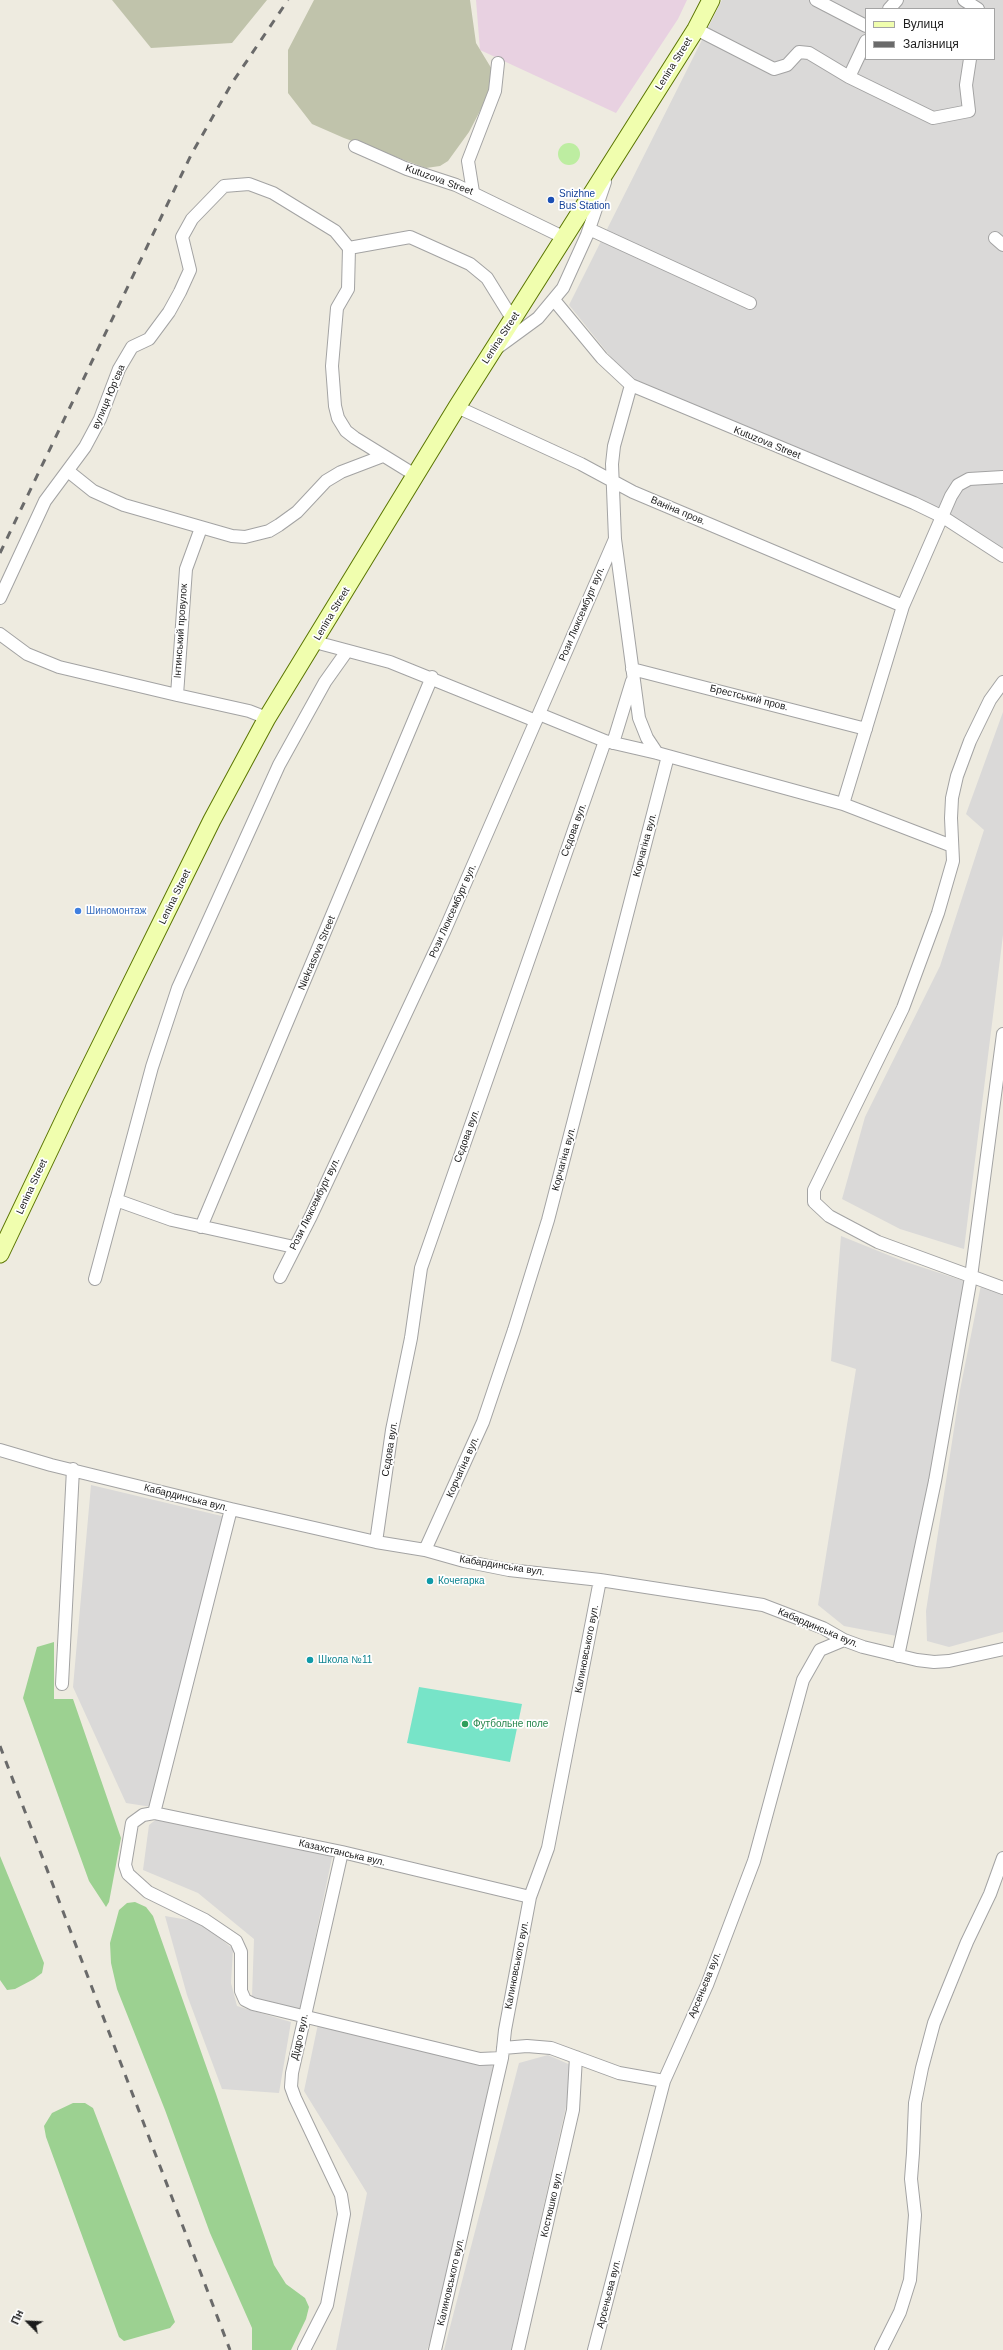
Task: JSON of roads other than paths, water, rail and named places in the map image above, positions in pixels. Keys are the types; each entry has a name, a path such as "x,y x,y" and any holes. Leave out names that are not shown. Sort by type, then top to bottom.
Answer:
{"main road":[{"name":"Lenina Street","path":"0,1254 71,1105 212,820 267,718 315,642 456,407 513,320 696,29 711,0"}],"street":[{"path":"816,0 865,25"},
{"path":"890,8 897,0"},
{"path":"964,0 976,8"},
{"path":"696,29 774,69 787,65 799,52 809,53 849,77 933,118 969,111 966,86 970,60"},
{"path":"849,77 865,44"},
{"path":"473,192 468,161 495,91 498,63"},
{"name":"Kutuzova Street","path":"355,146 407,169 473,192 565,238"},
{"path":"492,352 538,318 554,300 572,269 589,229 610,165"},
{"name":"вулиця Юр'єва","path":"0,598 45,500 85,447 100,420 119,369 132,347 149,339 169,312 180,292 190,270 182,237 192,219 224,186 249,184 273,193 335,231 349,248"},
{"path":"589,229 750,303"},
{"path":"415,475 346,431 338,418 335,406 332,366 337,308 348,289 349,248 410,237 470,264 487,278 513,320"},
{"name":"Kutuzova Street","path":"554,300 602,358 631,385 914,503 943,517 1003,556"},
{"path":"631,385 614,446 613,482 615,539 633,674 642,727 662,755"},
{"name":"Ваніна пров.","path":"456,407 582,464 613,482 866,592 903,606"},
{"path":"68,471 93,491 143,512 201,528 245,537 269,531 297,512 326,481 341,472 383,456"},
{"path":"843,804 903,606 951,496 958,485 969,479 1003,477"},
{"name":"Інтинський провулок","path":"177,695 186,569 201,528"},
{"name":"Рози Люксембург вул.","path":"280,1278 294,1247 311,1216 444,932 615,539"},
{"path":"0,634 27,654 59,667 249,711 267,718"},
{"path":"315,642 390,662 609,742 843,804 952,846"},
{"path":"95,1279 159,1041 178,988 279,765 325,682 347,651"},
{"name":"Брестський пров.","path":"633,674 866,729"},
{"name":"Сєдова вул.","path":"376,1542 392,1430 411,1338 421,1268 633,674"},
{"name":"Niekrasova Street","path":"201,1227 432,677"},
{"path":"1003,682 990,700 970,741 957,776 952,798 953,861 938,912 902,1008 814,1190 814,1202 829,1216 878,1242 1003,1288"},
{"name":"Корчагіна вул.","path":"425,1550 483,1422 514,1330 548,1220 662,755"},
{"path":"898,1656 935,1481 971,1277 1003,1034"},
{"path":"116,1200 172,1220 294,1247"},
{"name":"Кабардинська вул.","path":"0,1450 231,1510 376,1542 425,1550 464,1561 509,1570 600,1580 763,1605 823,1628 844,1640 898,1656 934,1662 1003,1649"},
{"path":"62,1684 73,1470"},
{"path":"231,1510 154,1813 143,1815 132,1822 125,1865 128,1874 148,1892 205,1920 236,1941 241,1952 241,1991 244,2000 252,2004 480,2059 527,2046 551,2048 619,2073 664,2081"},
{"name":"Калиновського вул.","path":"435,2350 502,2053 530,1897 548,1848 600,1580"},
{"name":"Арсеньєва вул.","path":"594,2350 664,2081 706,1985 754,1861 803,1680 820,1650 844,1640"},
{"name":"Казахстанська вул.","path":"154,1813 342,1852 530,1897"},
{"name":"Дідро вул.","path":"304,2350 327,2305 344,2214 341,2195 291,2087 292,2073 342,1852"},
{"path":"881,2350 900,2312 910,2280 915,2215 911,2179 916,2103 922,2068 934,2023 967,1942 990,1894 1003,1858"},
{"name":"Костюшко вул.","path":"518,2350 573,2110 576,2057"}],"railway":[{"path":"0,553 191,155 232,83 288,0"},
{"path":"0,1746 230,2350"}],"place":[{"name":"Snizhne Bus Station","path":"551,200"},
{"name":"Шиномонтаж","path":"78,911"},
{"name":"Кочегарка","path":"430,1581"},
{"name":"Школа №11","path":"310,1660"},
{"name":"Футбольне поле","path":"465,1724"}]}
